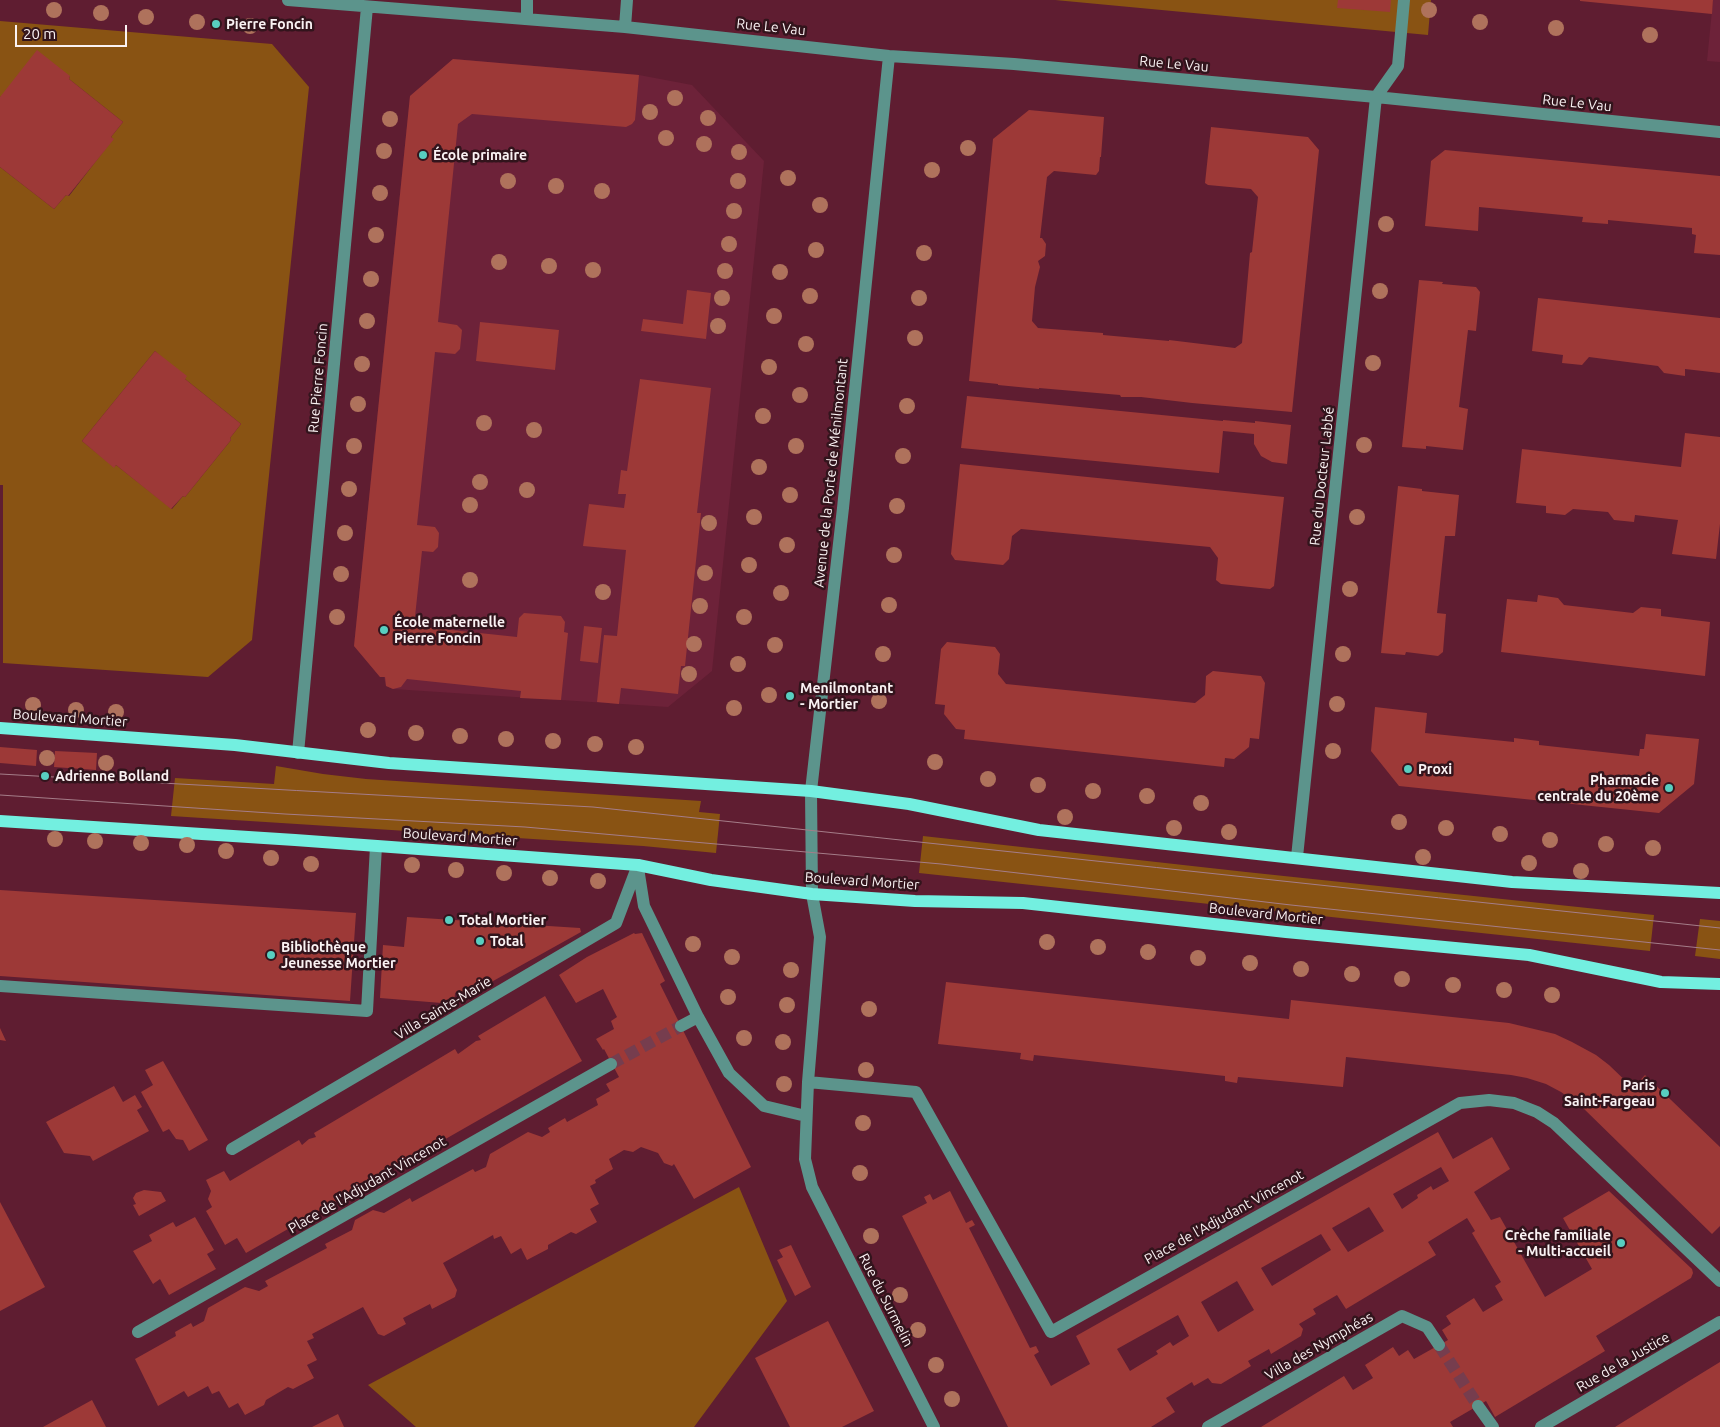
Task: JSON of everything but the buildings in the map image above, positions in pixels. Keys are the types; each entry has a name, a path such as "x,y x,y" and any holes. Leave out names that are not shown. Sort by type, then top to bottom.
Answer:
{"main road":[{"name":"Boulevard Mortier","path":"0,728 235,745 389,763 811,791 909,804 1039,830 1512,882 1720,893"},
{"name":"Boulevard Mortier","path":"0,821 376,846 638,866 711,880 812,894 915,901 1023,903 1286,932 1529,955 1661,982 1720,984"}],"street":[{"name":"Rue Le Vau","path":"288,0 625,27 889,56 1014,64 1376,97 1720,132"},
{"path":"528,0 528,19"},
{"path":"625,27 627,0"},
{"path":"1376,97 1398,66 1404,0"},
{"name":"Rue Pierre Foncin","path":"298,753 367,7"},
{"name":"Avenue de la Porte de Ménilmontant","path":"812,894 811,791 843,508 889,56"},
{"name":"Rue du Docteur Labbé","path":"1297,857 1376,97"},
{"path":"0,986 366,1011 376,846"},
{"path":"638,866 644,906 698,1017 729,1073 764,1106 806,1116 820,937 812,894"},
{"name":"Villa Sainte-Marie","path":"232,1149 616,923 638,866"},
{"path":"681,1026 698,1017"},
{"name":"Place de l'Adjudant Vincenot","path":"138,1332 611,1064"},
{"name":"Place de l'Adjudant Vincenot","path":"808,1082 916,1092 1051,1332 1460,1103 1489,1100 1514,1103 1537,1112 1554,1123 1720,1281"},
{"name":"Rue du Surmelin","path":"806,1116 805,1159 812,1187 934,1427"},
{"name":"Villa des Nymphéas","path":"1208,1427 1402,1316 1428,1327 1439,1345"},
{"name":"Rue de la Justice","path":"1541,1427 1720,1322"},
{"path":"1478,1406 1492,1427"}],"shaded area":[{"path":"1055,0 1431,0 1428,35"},
{"path":"1713,0 1720,0 1720,62 1707,61"},
{"path":"0,21 272,44 309,87 252,640 208,677 3,663 3,485 0,485 0,167 54,209 66,195 69,196 113,139 111,137 123,122 69,79 70,76 0,97","holes":["155,351 185,379 241,424 230,438 231,440 185,497 183,496 172,509 82,441"]},
{"path":"453,59 639,75 692,85 764,161 712,671 668,707 393,689 386,686 384,677 380,677 354,646 410,96"},
{"path":"276,766 366,779 701,801 699,812 720,814 716,853 643,846 171,816 175,778 274,784"},
{"path":"923,836 1654,915 1650,951 919,873"},
{"path":"1700,919 1720,921 1720,959 1695,956"},
{"path":"739,1187 787,1301 694,1427 416,1427 368,1385"}],"tunnel":[{"path":"611,1064 681,1026"},
{"path":"1439,1345 1478,1406"}],"tram line":[{"path":"0,774 593,807 1720,928"},
{"path":"0,795 285,814 525,827 941,864 1291,905 1720,950"}],"place":[{"name":"Pierre Foncin","path":"216,24"},
{"name":"École primaire","path":"423,155"},
{"name":"École maternelle Pierre Foncin","path":"384,630"},
{"name":"Menilmontant - Mortier","path":"790,696"},
{"name":"Proxi","path":"1408,769"},
{"name":"Adrienne Bolland","path":"45,776"},
{"name":"Pharmacie centrale du 20ème","path":"1669,788"},
{"name":"Total Mortier","path":"449,920"},
{"name":"Total","path":"480,941"},
{"name":"Bibliothèque Jeunesse Mortier","path":"271,955"},
{"name":"Paris Saint-Fargeau","path":"1665,1093"},
{"name":"Crèche familiale - Multi-accueil","path":"1621,1243"}]}
